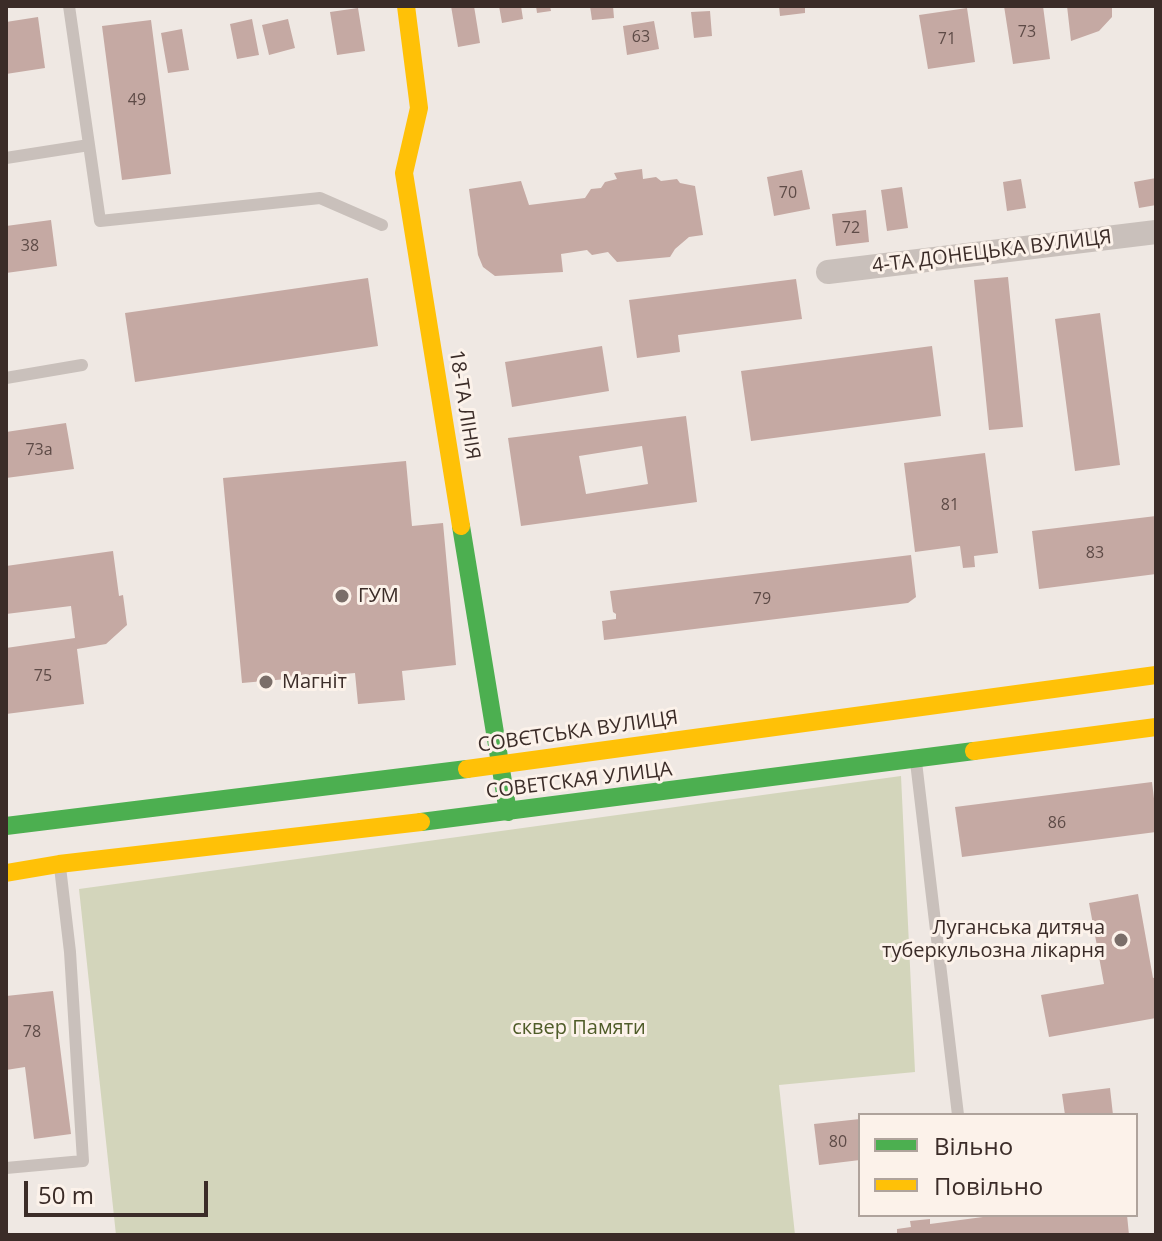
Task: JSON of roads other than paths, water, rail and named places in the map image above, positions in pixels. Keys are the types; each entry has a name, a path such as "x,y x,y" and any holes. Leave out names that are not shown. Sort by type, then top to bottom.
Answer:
{"main road":[{"name":"18-ТА ЛІНІЯ","path":"406,6 419,108 404,173 508,812"},
{"name":"СОВЄТСЬКА ВУЛИЦЯ","path":"6,826 500,765 1156,675"},
{"name":"СОВЕТСКАЯ УЛИЦА","path":"6,873 59,864 508,812 1156,727"}],"street":[{"name":"4-ТА ДОНЕЦЬКА ВУЛИЦЯ","path":"828,272 1156,232"}],"lane":[{"path":"69,6 100,221 320,198 382,225"},
{"path":"6,158 89,145"},
{"path":"6,378 82,365"},
{"path":"916,759 958,1113"},
{"path":"6,1168 83,1161 70,952 59,864"}],"place":[{"name":"ГУМ","path":"342,596"},
{"name":"Магніт","path":"266,682"},
{"name":"Луганська дитяча туберкульозна лікарня","path":"1121,940"}],"park label":[{"name":"сквер Памяти","path":"579,1028"}]}
